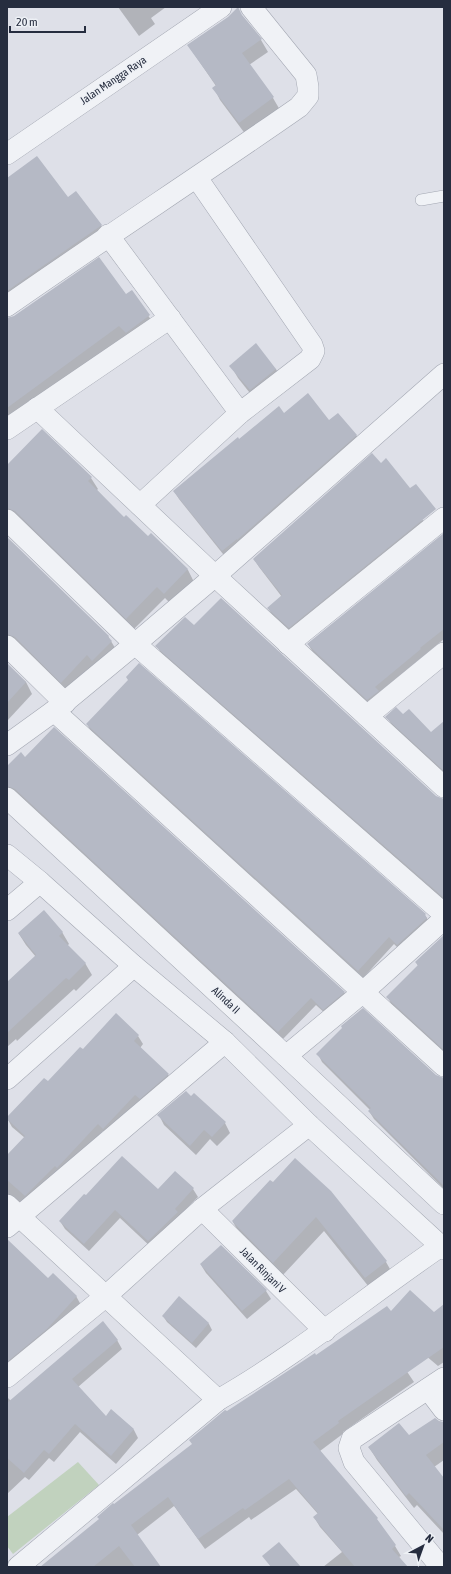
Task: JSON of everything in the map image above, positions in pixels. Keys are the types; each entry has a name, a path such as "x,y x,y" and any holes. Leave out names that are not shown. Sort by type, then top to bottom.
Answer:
{"street":[{"name":"Jalan Mangga Raya","path":"7,154 221,7"},
{"path":"7,306 108,236 197,178 299,107 308,96 306,75 251,7"},
{"path":"140,506 240,413 310,359 314,351 312,345 197,178"},
{"path":"108,236 240,413"},
{"path":"7,429 170,318"},
{"path":"7,745 59,707 135,644 215,576 444,374"},
{"path":"37,408 288,644 444,787"},
{"path":"7,520 135,644 444,914"},
{"path":"288,644 443,521"},
{"path":"7,646 59,707 362,993 444,1066"},
{"path":"367,716 444,653"},
{"name":"Alinda II","path":"7,798 444,1204"},
{"path":"7,855 34,887 134,966 225,1042 309,1125 442,1247 325,1331 254,1379 218,1400 18,1567"},
{"path":"7,910 34,887"},
{"path":"286,1056 362,993 444,919"},
{"path":"7,1079 134,966"},
{"path":"218,1400 106,1296 11,1216 225,1042"},
{"path":"7,1377 106,1296 202,1209 309,1125"},
{"name":"Jalan Rinjani V","path":"202,1209 325,1331"},
{"path":"441,1567 354,1462 349,1448 352,1439 436,1383 444,1410"}],"lane":[{"path":"421,200 444,196"}],"green space":[{"path":"78,1462 99,1485 13,1554 7,1546 7,1517"}],"building":[{"path":"238,7 242,15 262,39 242,53 274,97 239,123 212,88 216,85 187,45 228,17"},
{"path":"37,156 68,197 76,191 102,225 7,291 7,178"},
{"path":"99,257 126,294 132,290 150,315 126,333 119,326 7,408 7,318 14,316"},
{"path":"256,343 276,369 250,390 229,366"},
{"path":"308,393 329,420 338,413 357,435 237,540 222,551 173,491 238,437 239,439 279,406 284,413"},
{"path":"42,429 92,477 88,481 124,517 126,515 148,536 151,533 188,569 164,594 157,587 126,619 15,511 7,508 7,465"},
{"path":"372,453 381,463 386,458 410,488 416,484 436,509 289,628 267,608 282,595 253,559"},
{"path":"444,533 444,629 375,687 379,691 367,700 307,644"},
{"path":"7,537 109,636 108,637 112,641 92,661 87,655 61,683 15,637 7,634"},
{"path":"221,598 436,796 444,799 443,897 155,646 185,617 194,625"},
{"path":"7,663 26,682 7,703"},
{"path":"139,663 426,914 425,915 427,918 397,945 389,937 358,971 86,724 128,680 126,677"},
{"path":"396,707 403,714 409,709 431,732 444,721 444,771 385,717"},
{"path":"54,727 345,992 323,1010 311,998 278,1032 15,789 7,786 7,766 21,752 25,757"},
{"path":"44,910 63,932 59,936 86,963 69,980 66,978 7,1033 7,982 36,955 18,933"},
{"path":"444,935 444,1050 386,997 418,965 415,962"},
{"path":"363,1008 436,1075 444,1078 444,1186 368,1111 371,1108 316,1054 342,1028 341,1026"},
{"path":"116,1013 139,1035 134,1041 169,1074 140,1099 135,1095 103,1129 98,1124 57,1168 55,1166 25,1196 7,1180 7,1155 25,1136 7,1119 7,1117 44,1078 48,1081 80,1047 83,1049"},
{"path":"186,1091 191,1096 194,1093 226,1122 212,1137 204,1130 190,1146 157,1115"},
{"path":"122,1156 158,1189 175,1171 194,1188 175,1209 178,1212 148,1241 115,1210 84,1244 59,1221 84,1194 86,1195"},
{"path":"295,1158 331,1191 387,1261 365,1278 316,1217 273,1263 232,1221 270,1180 273,1182"},
{"path":"7,1239 48,1278 53,1273 77,1296 47,1329 7,1362"},
{"path":"221,1245 267,1290 242,1311 200,1264"},
{"path":"410,1290 434,1312 444,1304 444,1347 338,1421 339,1423 313,1442 378,1518 377,1519 396,1545 392,1549 408,1567 355,1567 313,1517 318,1513 289,1479 245,1510 243,1508 198,1539 168,1497 131,1525 161,1567 135,1567 119,1546 93,1567 40,1567 99,1519 97,1517 113,1503 114,1504 192,1444 189,1440 225,1410 227,1411 315,1353 316,1355 387,1306 391,1311"},
{"path":"179,1296 209,1323 192,1343 162,1316"},
{"path":"103,1321 118,1340 72,1379 106,1416 111,1409 134,1429 111,1456 75,1424 49,1454 44,1450 24,1473 7,1458 7,1403"},
{"path":"435,1418 444,1422 444,1442 426,1455 444,1478 444,1530 409,1493 406,1496 368,1447 399,1423 409,1435"},
{"path":"279,1542 301,1567 271,1567 262,1556"}]}
